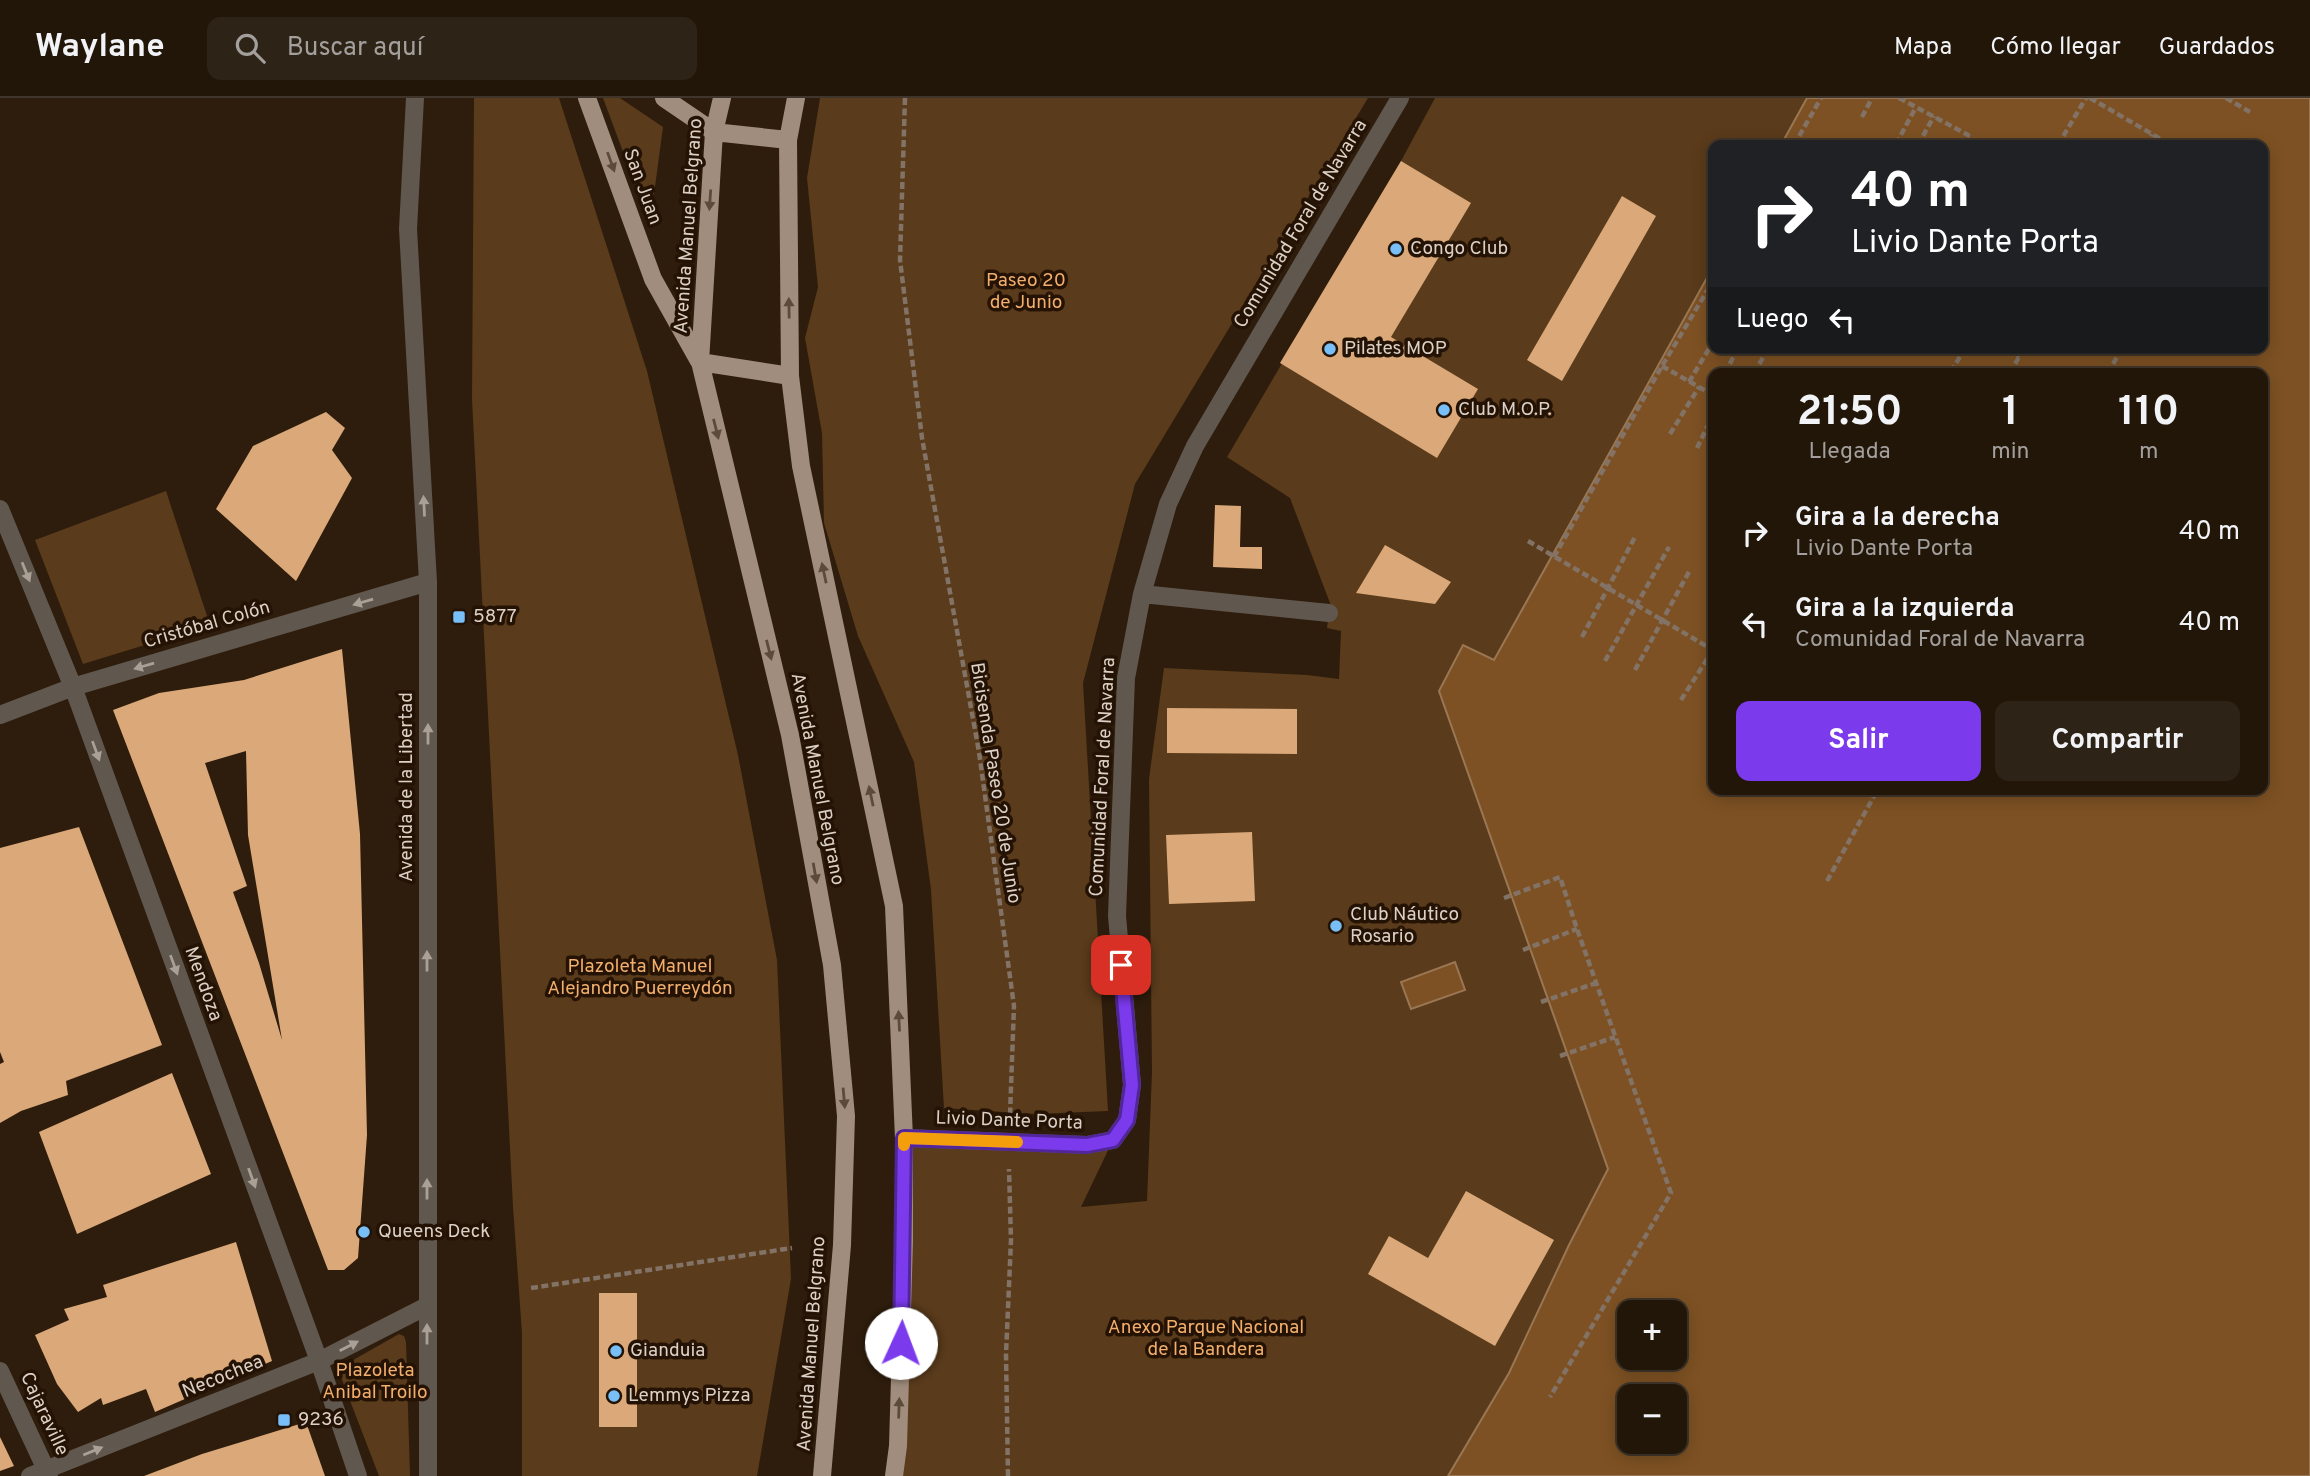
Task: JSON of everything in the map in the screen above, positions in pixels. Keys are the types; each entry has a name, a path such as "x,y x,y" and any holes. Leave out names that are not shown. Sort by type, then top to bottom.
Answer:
{"main road":[{"name":"San Juan","path":"587,98 653,279 700,362"},
{"path":"664,98 714,132 788,140"},
{"name":"Avenida Manuel Belgrano","path":"722,98 714,132 700,362 790,735 832,965 846,1116 842,1245 822,1476"},
{"path":"796,98 788,140 790,376 801,466 894,906 904,1138 898,1446 894,1476"},
{"path":"700,362 790,376"}],"street":[{"name":"Avenida de la Libertad","path":"415,98 408,229 428,582 428,1476"},
{"name":"Comunidad Foral de Navarra","path":"1113,1140 1127,1120 1132,1085 1117,916 1125,678 1142,594 1168,504 1195,446 1400,98"},
{"name":"Mendoza","path":"0,509 73,687 319,1361 358,1476"},
{"name":"Cristóbal Colón","path":"0,715 73,687 428,582"},
{"path":"1142,594 1329,613"},
{"name":"Livio Dante Porta","path":"904,1138 1087,1145 1113,1140"},
{"name":"Necochea","path":"42,1474 319,1361 427,1306"},
{"name":"Cajaraville","path":"0,1370 42,1474"}],"path":[{"name":"Bicisenda Paseo 20 de Junio","path":"905,98 900,260 922,438 979,752 1014,1006 1006,1354 1008,1476"},
{"path":"1797,140 1821,98"},
{"path":"1862,117 1872,98"},
{"path":"1899,98 1968,135 1966,140"},
{"path":"2061,140 2088,98 2162,140"},
{"path":"2226,98 2250,112"},
{"path":"1898,140 1916,107"},
{"path":"1921,140 1934,116"},
{"path":"2149,140 2152,134"},
{"path":"1554,557 1708,289"},
{"path":"1689,382 1708,350"},
{"path":"2013,368 2020,356 2017,354"},
{"path":"1758,368 1764,356"},
{"path":"1662,366 1708,392"},
{"path":"1670,434 1699,387"},
{"path":"1697,448 1708,425"},
{"path":"1582,637 1636,535"},
{"path":"1528,541 1708,647"},
{"path":"1605,661 1669,547"},
{"path":"1635,670 1690,570"},
{"path":"1681,700 1708,658"},
{"path":"1827,881 1875,795"},
{"path":"1504,898 1560,877 1671,1193 1550,1397"},
{"path":"1523,950 1577,929"},
{"path":"1541,1002 1596,983"},
{"path":"1560,1056 1615,1037"},
{"path":"531,1288 792,1248"}],"green space":[{"name":"Plazoleta Manuel Alejandro Puerreydón","path":"474,98 559,98 647,371 738,755 777,960 791,1279 757,1476 522,1476 522,1333 513,1207 472,399"},
{"path":"603,98 620,98 663,127 650,224"},
{"name":"Paseo 20 de Junio","path":"820,98 1368,98 1135,484 1083,683 1108,1111 1035,1114 944,1108 931,890 914,762 858,636 824,523 822,433 805,338 818,287 807,178"},
{"name":"Anexo Parque Nacional de la Bandera","path":"1435,98 1807,98 1784,140 1708,140 1708,276 1494,660 1439,691 1609,1169 1569,1245 1509,1373 1448,1476 894,1476 904,1138 1113,1140 1081,1207 1147,1201 1152,1072 1149,779 1164,668 1339,679 1341,631 1327,628 1330,603 1290,498 1227,457 1401,161"},
{"path":"166,491 210,625 83,664 35,540"},
{"name":"Plazoleta Anibal Troilo","path":"399,1334 404,1336 406,1342 410,1476 379,1476 339,1368"}],"shaded area":[{"path":"1807,98 2310,98 2310,1476 1448,1476 1509,1373 1608,1169 1439,691 1463,645 1494,660 1708,276 1708,354 2268,354 2268,140 1784,140"},
{"path":"1455,962 1465,990 1411,1009 1401,982"}],"building":[{"path":"1401,161 1471,203 1391,337 1478,389 1437,458 1280,363"},
{"path":"1622,196 1656,216 1562,381 1527,360"},
{"path":"326,412 345,428 332,450 352,478 296,581 216,509 253,446"},
{"path":"1215,505 1241,506 1240,547 1262,547 1262,569 1213,567"},
{"path":"1385,545 1451,582 1435,604 1356,593"},
{"path":"342,649 360,834 367,1135 358,1258 344,1270 328,1270 113,710 159,693 244,680","holes":["246,751 248,835 282,1040 259,963 233,892 247,886 205,763"]},
{"path":"1167,708 1297,709 1297,754 1167,753"},
{"path":"79,827 162,1045 66,1081 68,1095 21,1111 0,1123 0,1064 4,1062 0,1052 0,848"},
{"path":"1252,832 1255,901 1169,904 1166,835"},
{"path":"172,1073 211,1174 77,1234 39,1132"},
{"path":"1466,1191 1554,1240 1495,1346 1368,1274 1389,1236 1428,1258"},
{"path":"236,1242 272,1361 155,1412 146,1389 103,1405 101,1398 78,1412 57,1384 35,1335 69,1320 64,1309 107,1297 103,1285"},
{"path":"599,1293 637,1293 637,1427 599,1427"},
{"path":"306,1422 325,1476 144,1476 202,1454"},
{"path":"0,1437 14,1466 0,1471"}],"slow traffic":[{"path":"904,1145 904,1138 1017,1142"}],"place":[{"name":"Congo Club","path":"1396,249"},
{"name":"Pilates MOP","path":"1330,349"},
{"name":"Club M.O.P.","path":"1444,410"},
{"name":"5877","path":"459,617"},
{"name":"Club Náutico Rosario","path":"1336,926"},
{"name":"Queens Deck","path":"364,1232"},
{"name":"Gianduia","path":"616,1351"},
{"name":"Lemmys Pizza","path":"614,1396"},
{"name":"9236","path":"284,1420"}],"route":[{"path":"901,1343 904,1138 1087,1145 1113,1140 1127,1120 1132,1085 1121,965"}]}
